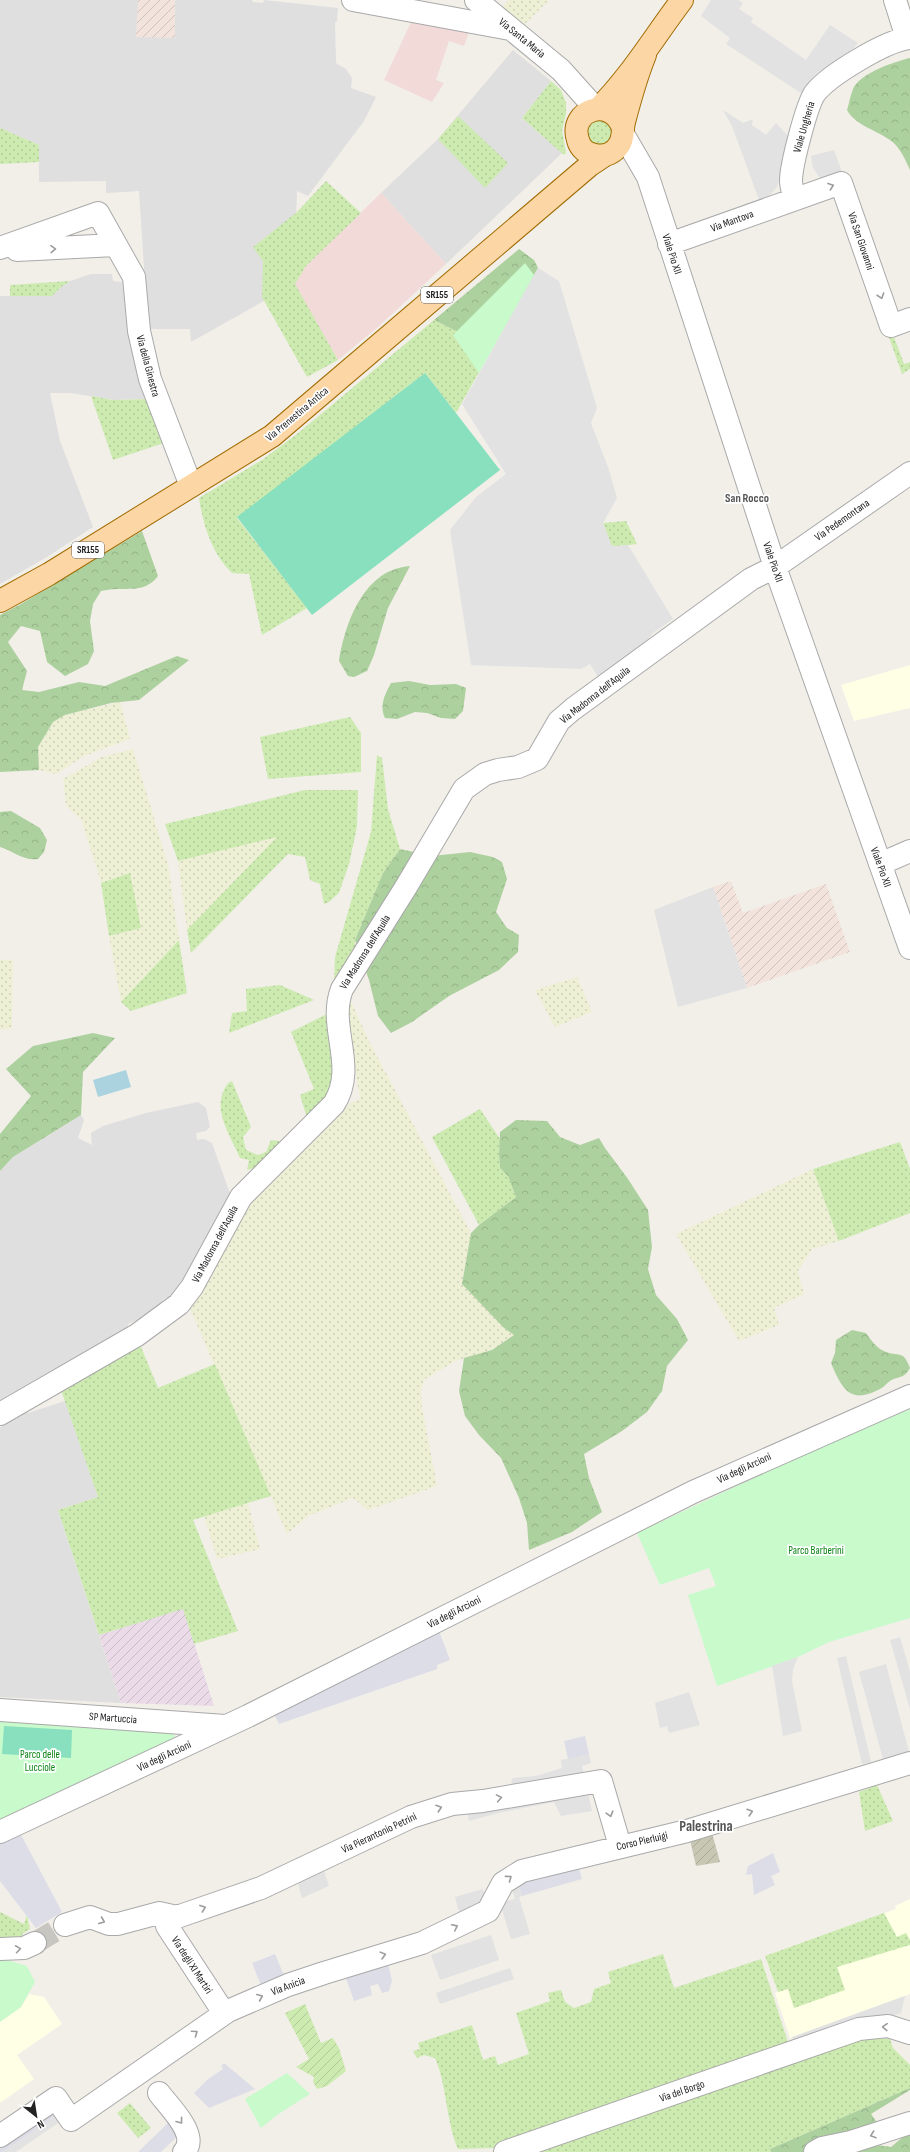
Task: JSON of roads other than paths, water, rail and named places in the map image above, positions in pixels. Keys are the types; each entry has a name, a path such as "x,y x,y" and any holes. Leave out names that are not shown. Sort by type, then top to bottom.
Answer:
{"main road":[{"name":"SR155","path":"607,154 618,147 633,87 645,55 661,28 682,0"},
{"name":"SR155","path":"565,187 577,132 583,116 597,109 645,55"},
{"path":"597,109 607,110 615,115 623,131"},
{"path":"577,132 579,144 586,151 597,155 607,154"},
{"name":"Via Prenestina Antica","path":"0,601 49,574 226,466 276,433 565,187 607,154"}],"street":[{"path":"353,0 513,30"},
{"name":"Via Santa Maria","path":"476,0 568,77 597,109"},
{"path":"895,0 909,38"},
{"name":"Viale Ungheria","path":"795,199 792,174 809,104 815,93 827,80 845,68 884,48 909,38"},
{"name":"Via Santa Maria","path":"568,77 577,101 577,132"},
{"name":"Viale Pio XII","path":"623,131 646,172 775,567 910,948"},
{"name":"Viale Pio XII","path":"607,154 619,152 631,156 646,172"},
{"name":"Via San Giovanni","path":"795,199 841,182 891,326 910,319"},
{"name":"Via Mantova","path":"669,244 795,199"},
{"name":"Via della Ginestra","path":"0,250 98,213 134,277 139,331 150,380 191,486"},
{"name":"Via della Ginestra","path":"0,250 115,245"},
{"name":"Via Pedemontana","path":"775,567 910,473"},
{"name":"Via Madonna dell'Aquila","path":"0,1414 137,1334 179,1304 192,1287 241,1197 334,1104 341,1090 344,1076 338,998 342,989 464,789 485,774 498,770 518,768 537,759 559,721 573,709 751,580 775,567"},
{"path":"880,864 910,851"},
{"name":"Via degli Arcioni","path":"0,1832 226,1726 693,1492 910,1396"},
{"name":"SP Martuccia","path":"0,1710 226,1726"},
{"name":"Corso Pierluigi","path":"488,1910 503,1883 513,1875 522,1871 620,1846 687,1831 910,1763"},
{"name":"Via Pierantonio Petrini","path":"65,1925 90,1918 109,1924 118,1924 159,1913 177,1917 261,1888 411,1817 452,1804 483,1801 601,1781 620,1846"},
{"name":"Via Anicia","path":"0,2136 56,2098 71,2120 224,2013 295,1983 422,1943 488,1910"},
{"name":"Via degli XI Martiri","path":"166,1915 167,1926 224,2013"},
{"path":"0,1949 16,1950 35,1943"},
{"name":"Via del Borgo","path":"506,2152 859,2029 888,2026 910,2033"},
{"path":"142,2071 188,2133 188,2144 184,2152"},
{"path":"815,2152 822,2148 851,2142 910,2123"}],"water":[{"path":"126,1070 131,1087 98,1097 93,1080"}],"tunnel":[{"path":"35,1943 65,1925"}],"district":[{"name":"San Rocco","path":"747,498"},
{"name":"Palestrina","path":"706,1826"}],"park label":[{"name":"Parco Barberini","path":"816,1550"},
{"name":"Parco delle Lucciole","path":"40,1760"}]}
